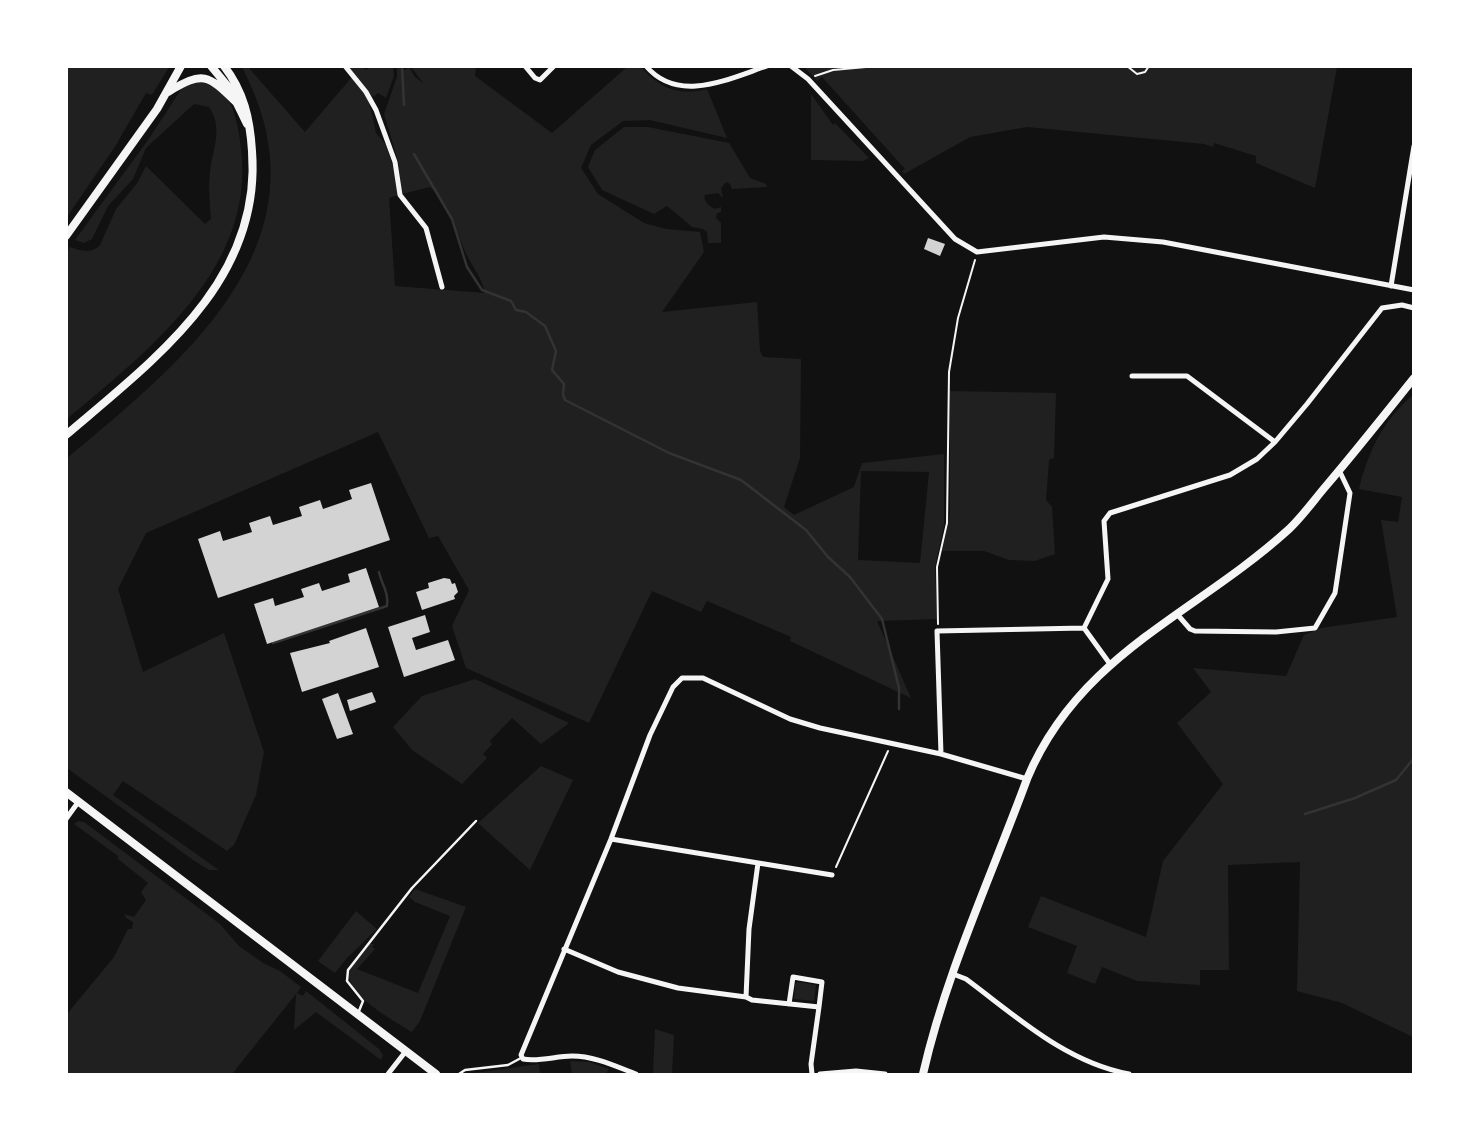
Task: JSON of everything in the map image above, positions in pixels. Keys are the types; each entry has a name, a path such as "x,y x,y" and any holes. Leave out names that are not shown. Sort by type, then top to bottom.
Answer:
{"main road":[{"path":"66,236 167,93 181,66"},
{"path":"211,66 225,83 250,130"},
{"path":"223,66 232,77"},
{"path":"66,435 176,337 207,300 224,274 243,233 252,193 253,168 248,112 232,77 230,66"},
{"path":"167,93 191,78 203,77 216,84 237,103"},
{"path":"923,1074 953,974 1027,779 1038,755 1064,714 1110,664 1222,584 1291,528 1413,379"},
{"path":"66,792 436,1074"}],"street":[{"path":"345,66 366,92 376,110 395,162 400,195 426,228 442,287"},
{"path":"525,66 540,80 554,66"},
{"path":"646,66 667,83 695,88 767,66"},
{"path":"791,66 808,79 955,239 977,252 1104,236 1163,242 1413,290"},
{"path":"1391,286 1413,146"},
{"path":"1084,628 1108,579 1104,521 1110,513 1230,475 1257,459 1275,442 1382,308 1402,305 1413,308"},
{"path":"1132,376 1186,376 1275,442"},
{"path":"1177,614 1189,629 1195,631 1276,632 1315,628 1335,593 1350,493 1339,470"},
{"path":"941,754 937,631 1084,628"},
{"path":"1084,628 1110,664"},
{"path":"636,1074 587,1057 533,1060 521,1058 524,1044 611,839 650,735 673,687 682,678 703,678 790,719 941,754 1027,779"},
{"path":"66,819 79,801"},
{"path":"611,839 832,875"},
{"path":"749,999 749,929 758,863"},
{"path":"565,950 618,972 678,988 819,1007"},
{"path":"953,974 966,979 1065,1052 1094,1065 1129,1074"},
{"path":"789,1004 793,977 822,982 812,1074"},
{"path":"388,1074 406,1051"},
{"path":"820,1074 856,1071 885,1074"}],"lane":[{"path":"358,1014 363,1001 347,981 348,970 412,888 476,821"},
{"path":"459,1074 465,1070 508,1065 521,1058"}],"path":[{"path":"808,79 833,70 877,66"},
{"path":"1127,66 1137,74 1144,72 1149,66"},
{"path":"937,631 939,620 936,567 947,523 948,372 958,317 977,252"},
{"path":"832,875 892,744"}],"shaded area":[{"path":"67,66 169,67 152,95 146,93 116,145 67,217"},
{"path":"807,66 1337,67 1315,188 1256,163 1256,156 1214,143 1213,147 1027,127 970,137 904,174 902,171 905,169 822,77 817,81 806,69"},
{"path":"242,67 248,67 305,132 352,77 369,101 376,133 386,145 393,167 398,195 389,198 395,286 485,293 451,216 437,193 430,187 402,194 398,161 384,114 397,77 397,67 405,70 409,67 415,77 424,84 411,67 476,67 475,76 552,133 627,67 641,67 655,81 671,89 688,92 707,89 727,138 650,120 623,121 591,145 581,168 598,194 644,223 666,229 700,232 704,252 662,312 757,302 760,351 763,357 801,359 800,458 784,507 794,515 854,487 862,463 944,454 944,525 935,567 937,619 877,621 911,698 790,641 791,637 707,601 701,612 652,591 589,723 466,668 452,626 469,590 438,536 429,538 378,432 146,533 118,589 143,672 224,633 264,752 256,795 234,845 227,851 123,781 113,795 219,870 209,870 193,860 67,768 66,459 177,361 210,323 239,282 259,238 270,192 268,142 258,103","holes":["861,471 929,472 920,563 858,560"]},
{"path":"348,67 361,67 366,70 370,67 393,67 394,76 386,98 378,93 373,97"},
{"path":"204,81 226,97 239,133 241,191 232,231 214,268 190,303 162,335 67,419 67,253 70,247 90,251 100,245 116,209 138,182 146,166 205,224 211,219 209,179 216,140 216,123 209,107 194,104 146,148 133,179 108,206 92,239 84,243 75,240 148,140 184,85"},
{"path":"811,94 833,125 835,123 869,158 863,161 811,160"},
{"path":"624,127 648,127 729,143 750,178 766,184 767,187 732,189 726,182 721,188 723,198 718,193 705,195 711,207 721,207 716,218 721,223 721,243 708,243 707,232 692,227 667,206 654,214 602,190 588,167 595,150"},
{"path":"950,391 1056,393 1054,458 1049,460 1046,500 1052,507 1055,554 1035,561 1009,560 984,551 942,551 950,514"},
{"path":"1413,395 1413,1037 1342,1003 1297,991 1300,862 1228,865 1229,970 1200,970 1200,985 1137,981 1102,967 1095,984 1067,973 1077,946 1028,927 1041,896 1146,937 1163,861 1223,784 1177,723 1211,692 1193,668 1286,676 1304,635 1321,628 1397,617 1381,520 1398,522 1402,497 1359,489 1378,438 1393,415"},
{"path":"475,679 569,723 541,744 512,718 490,741 492,744 483,754 487,758 462,784 412,750 393,727 422,696"},
{"path":"541,766 573,780 530,870 478,823"},
{"path":"78,821 84,822 220,924 239,946 301,987 297,993 303,996 306,991 379,1049 383,1055 381,1060 316,1012 294,1030 296,994 232,1074 67,1074 67,1014 114,957 128,929 132,929 133,922 124,914 134,917 146,900 141,892 148,883 118,859 118,856 74,824"},
{"path":"415,889 466,907 420,1021 412,1032 362,997 350,980 350,971 370,944 374,944 372,947 375,949 357,969 418,993 450,916 415,902 409,897"},
{"path":"356,911 377,929 335,973 318,961"},
{"path":"798,982 816,985 814,1001 794,999 795,984"},
{"path":"655,1029 674,1035 672,1074 653,1074"},
{"path":"570,1061 589,1062 609,1069 606,1074 572,1074"},
{"path":"539,1064 540,1074 467,1074"}],"building":[{"path":"928,238 945,244 940,256 924,249"},
{"path":"371,483 390,540 218,598 198,539 220,531 223,541 252,532 249,523 270,516 273,525 302,516 299,507 320,500 323,509 352,499 349,490"},
{"path":"366,568 379,607 267,644 254,604 273,598 275,606 304,597 301,589 319,583 322,591 350,582 348,574"},
{"path":"450,579 452,584 455,583 458,592 454,596 455,599 422,610 416,592 429,588 428,583"},
{"path":"425,615 430,632 412,638 416,650 448,640 455,660 404,677 388,627"},
{"path":"366,628 379,667 302,692 290,653 330,643 329,641"},
{"path":"372,692 376,702 350,711 347,700"},
{"path":"338,693 353,734 337,739 322,699"}],"waterway":[{"path":"402,66 404,105"},
{"path":"414,154 452,219 467,267 482,290 511,301 516,310 526,312 545,326 556,351 552,370 564,384 565,400 669,453 741,480 806,530 828,557 850,577 882,619 899,688 899,709"},
{"path":"273,643 387,606 386,592 379,572"},
{"path":"1305,814 1355,798 1396,780 1414,758"}]}
